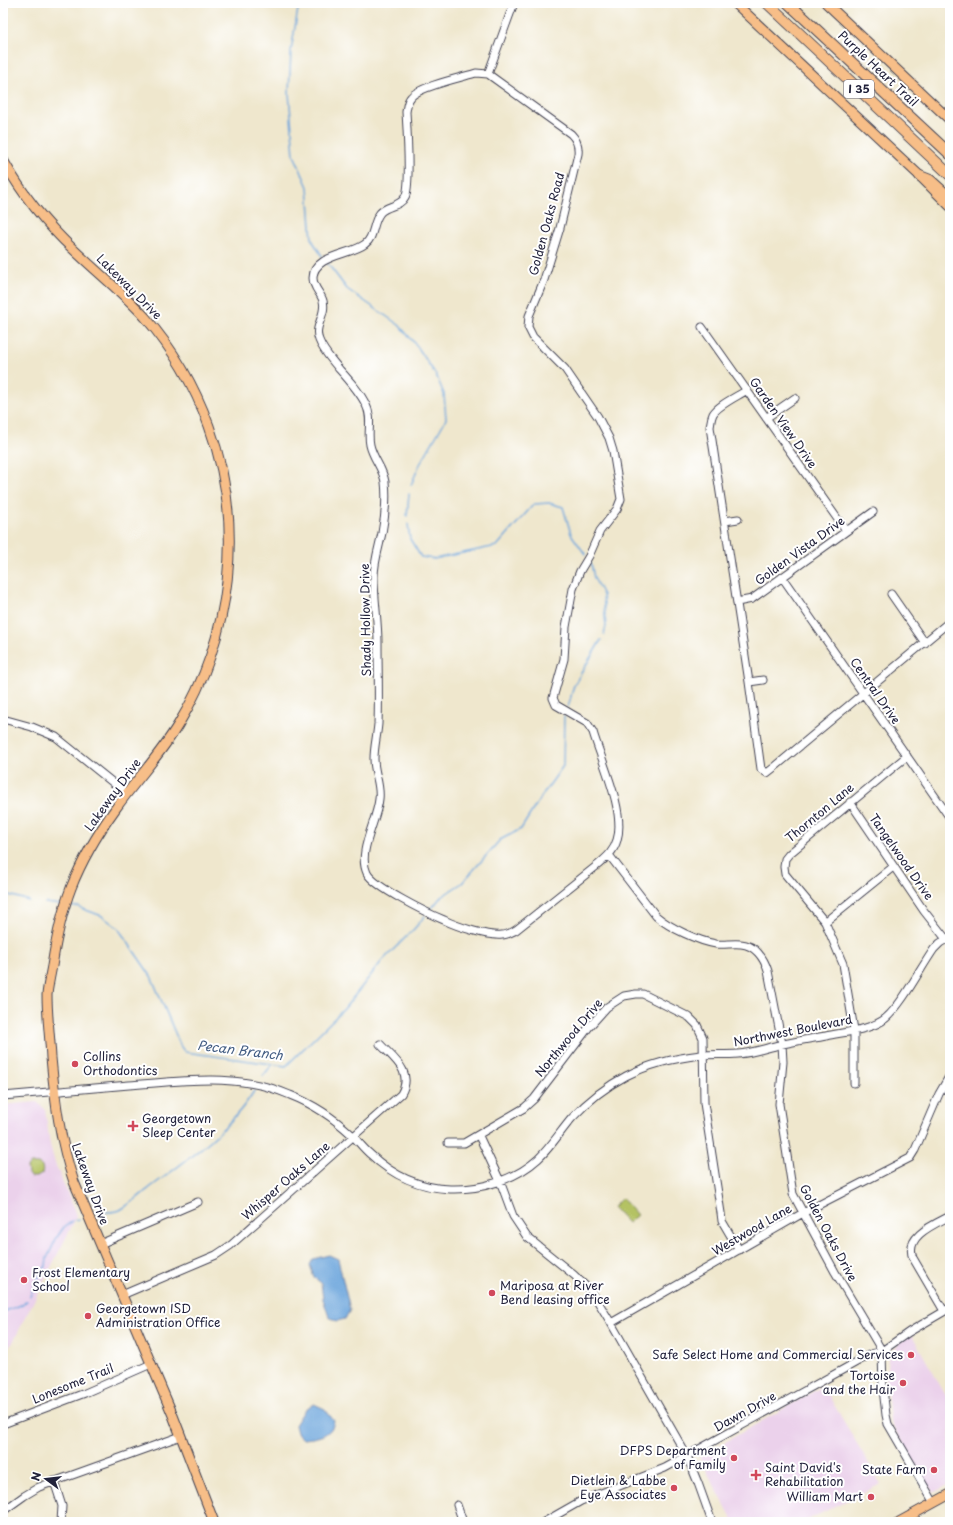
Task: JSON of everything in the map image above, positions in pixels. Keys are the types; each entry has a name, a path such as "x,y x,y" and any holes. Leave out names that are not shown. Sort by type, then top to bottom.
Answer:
{"highway":[{"name":"I 35","path":"767,3 950,175"},
{"name":"Purple Heart Trail","path":"788,3 950,154"},
{"path":"920,176 930,180 950,198"}],"main road":[{"path":"735,3 920,176 950,206"},
{"path":"826,3 950,120"},
{"name":"Lakeway Drive","path":"3,160 30,203 50,226 73,250 118,290 144,316 161,337 182,369 197,398 210,427 220,464 228,516 229,561 227,588 210,660 178,725 99,833 81,867 69,893 62,916 56,939 47,993 54,1091 59,1127 67,1162 74,1182 181,1436 214,1522"},
{"path":"899,1522 950,1494"}],"street":[{"path":"488,74 514,3"},
{"name":"Shady Hollow Drive","path":"488,74 476,73 457,78 420,90 411,97 408,102 406,112 407,195 402,202 386,208 379,215 372,235 365,245 332,257 319,265 314,272 314,284 324,306 317,336 324,350 366,405 370,422 370,447 382,470 386,492 383,530 375,562 374,576 378,644 378,723 374,762 380,792 378,806 365,855 366,870 368,875 379,886 448,922 481,932 502,935 516,930 609,855"},
{"name":"Golden Oaks Road","path":"488,74 571,134 578,146 578,154 566,196 560,228 544,280 529,316 528,327 533,337 565,369 598,418 613,450 622,496 619,506 600,531 573,588 566,627 564,659 553,698 556,705 587,723 593,732 618,813 619,829 617,840 609,855"},
{"name":"Garden View Drive","path":"702,327 846,531"},
{"path":"747,390 717,410 713,414 710,427 738,602 758,760 761,770 767,773 863,695 949,622"},
{"path":"766,418 795,398"},
{"name":"Golden Vista Drive","path":"738,602 752,599 873,512"},
{"path":"725,521 738,519"},
{"name":"Central Drive","path":"782,577 950,818"},
{"path":"891,594 925,643"},
{"path":"749,682 763,680"},
{"path":"3,719 32,726 56,736 127,794"},
{"name":"Thornton Lane","path":"854,1083 854,1030 843,964 825,922 786,874 784,867 785,859 795,848 907,756"},
{"name":"Tangelwood Drive","path":"850,802 894,867 949,939"},
{"name":"Golden Oaks Drive","path":"609,855 656,916 661,920 673,928 707,942 716,944 746,945 757,951 764,960 768,971 782,1044 783,1062 779,1104 790,1183 793,1194 882,1351 883,1389 888,1424 934,1503"},
{"path":"825,922 894,867"},
{"name":"Northwest Boulevard","path":"3,1096 207,1079 247,1082 280,1090 305,1101 334,1120 385,1167 405,1178 423,1185 444,1189 478,1187 500,1181 524,1169 539,1158 585,1105 614,1083 631,1074 678,1058 704,1055 738,1054 854,1030 880,1023 894,1010 934,949 949,939"},
{"name":"Northwood Drive","path":"448,1143 464,1143 479,1136 527,1105 607,1007 624,996 643,994 694,1021 700,1029 703,1038 704,1055 704,1103 720,1213 722,1221 739,1250"},
{"name":"Whisper Oaks Lane","path":"122,1296 216,1255 231,1245 401,1094 406,1081 403,1069 380,1044"},
{"name":"Westwood Lane","path":"611,1323 803,1214 910,1158 950,1075"},
{"path":"479,1136 500,1181 513,1216 527,1237 574,1275 592,1292 611,1323 687,1456 712,1522"},
{"path":"100,1244 198,1202"},
{"path":"947,1309 913,1258 911,1248 918,1234 950,1216"},
{"name":"Dawn Drive","path":"544,1522 580,1501 643,1478 687,1456 871,1354 882,1351 947,1309"},
{"name":"Lonesome Trail","path":"3,1424 85,1393 151,1364"},
{"path":"3,1510 39,1487 181,1436"},
{"path":"54,1481 62,1506 61,1522"},
{"path":"457,1505 463,1522"}],"shaded area":[{"name":"Frost Elementary School","path":"37,1102 45,1109 50,1145 55,1163 77,1216 12,1344 3,1348 3,1105"},
{"path":"912,1335 950,1403 950,1484 933,1493 890,1420 886,1378 888,1358 900,1342"},
{"path":"823,1386 881,1484 803,1522 734,1522 699,1457"}],"green space":[{"path":"30,1164 42,1166 42,1174 37,1177 30,1177 27,1167"},
{"path":"622,1198 637,1215 628,1223 613,1207"}],"water":[{"path":"329,1255 338,1259 350,1310 345,1319 337,1321 329,1317 323,1299 321,1283 314,1277 310,1265 313,1259"},
{"path":"314,1404 325,1409 334,1421 333,1426 323,1435 303,1439 297,1433 295,1425 305,1409"}],"waterway":[{"name":"Pecan Branch","path":"299,3 291,51 289,93 294,155 308,187 312,240 322,256"},
{"name":"Pecan Branch","path":"328,264 347,289 399,325 417,346 436,375 444,394 446,419 419,466 411,485"},
{"name":"Pecan Branch","path":"407,516 409,494"},
{"name":"Pecan Branch","path":"408,524 410,539 421,557 434,559 497,546 534,504 549,503 563,507 571,534 585,554"},
{"name":"Pecan Branch","path":"591,563 594,578 603,595 606,626 604,634"},
{"name":"Pecan Branch","path":"568,707 574,685 601,640"},
{"name":"Pecan Branch","path":"431,909 441,897 462,883 500,840 521,829 563,766 564,716"},
{"name":"Pecan Branch","path":"3,893 29,901"},
{"name":"Pecan Branch","path":"45,903 62,905"},
{"name":"Pecan Branch","path":"68,906 78,907 102,916 118,928 151,976 181,1047 185,1052 286,1066 344,1009 382,961 425,916"},
{"path":"263,1076 272,1065"},
{"path":"96,1212 117,1211 132,1202 208,1143 234,1118 254,1091"},
{"path":"30,1296 38,1278 46,1266 47,1258 57,1237 64,1227 73,1221"},
{"path":"3,1312 27,1301"}],"place":[{"name":"Collins Orthodontics","path":"75,1064"},
{"name":"Georgetown Sleep Center","path":"133,1126"},
{"name":"Frost Elementary School","path":"24,1280"},
{"name":"Mariposa at River Bend leasing office","path":"492,1293"},
{"name":"Georgetown ISD Administration Office","path":"88,1316"},
{"name":"Safe Select Home and Commercial Services","path":"911,1355"},
{"name":"Tortoise and the Hair","path":"903,1383"},
{"name":"DFPS Department of Family","path":"734,1458"},
{"name":"State Farm","path":"934,1470"},
{"name":"Saint David's Rehabilitation","path":"756,1475"},
{"name":"Dietlein & Labbe Eye Associates","path":"674,1488"},
{"name":"William Mart","path":"871,1497"}]}
